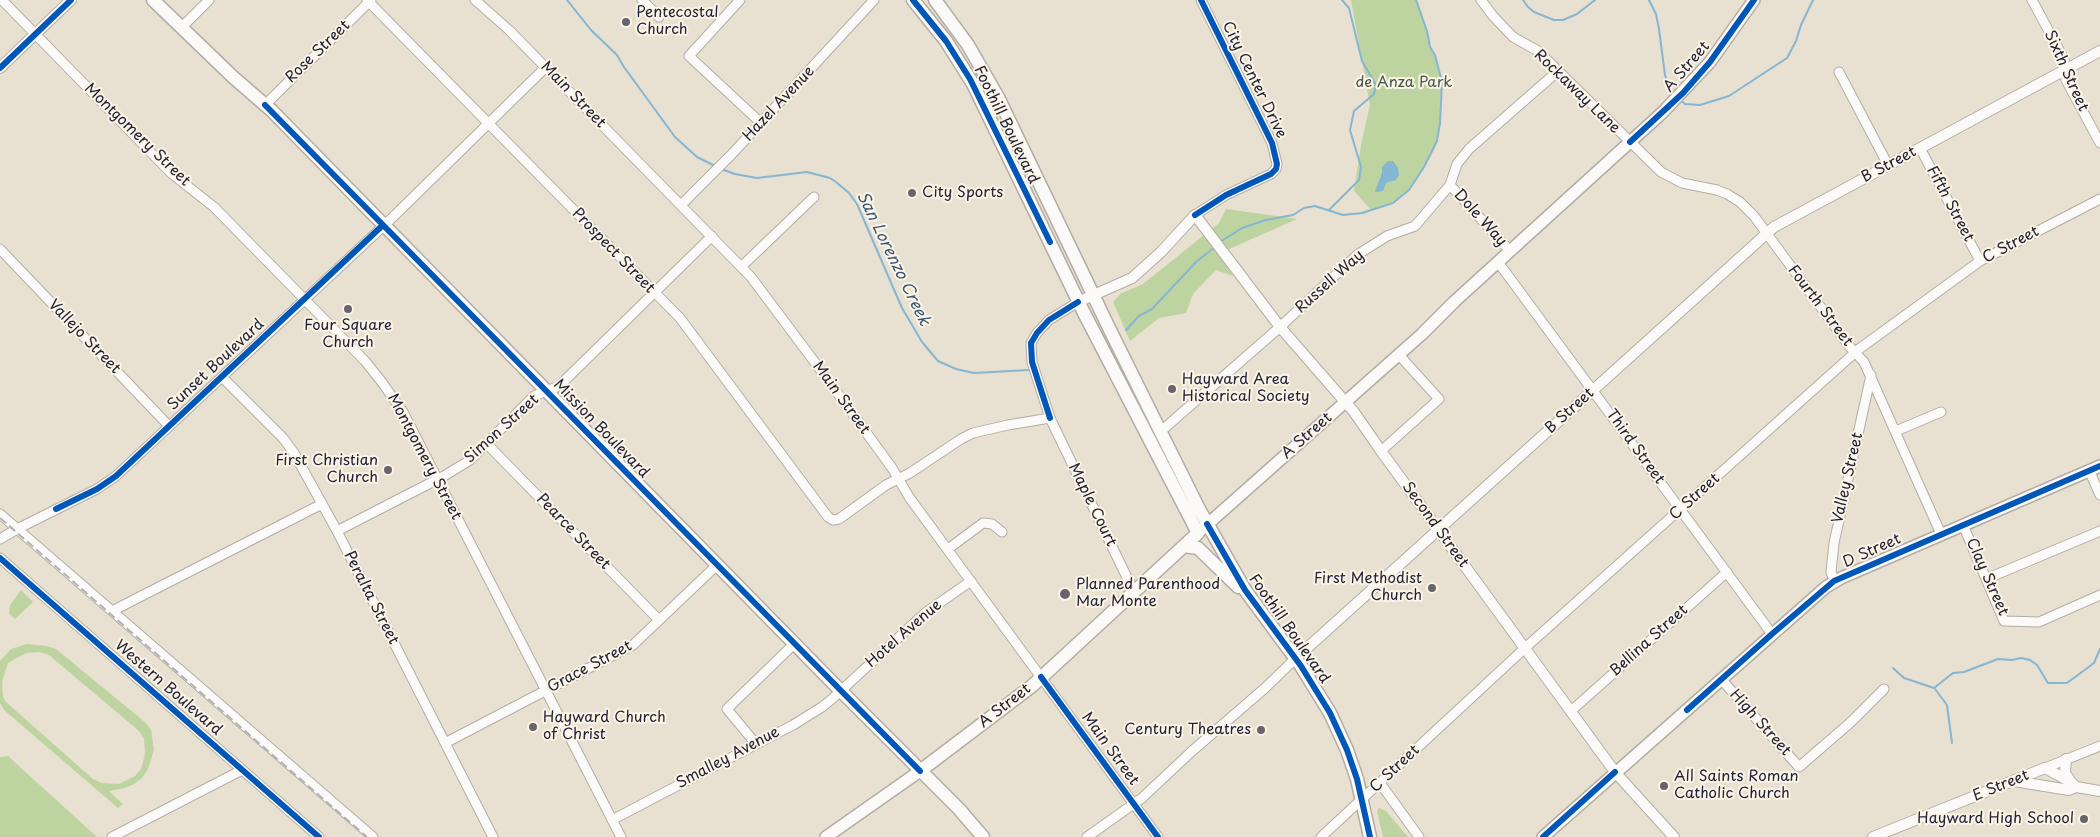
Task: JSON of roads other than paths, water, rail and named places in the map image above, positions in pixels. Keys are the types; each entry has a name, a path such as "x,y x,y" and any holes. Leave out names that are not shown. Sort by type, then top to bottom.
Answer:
{"main road":[{"name":"Mission Boulevard","path":"153,0 265,105 840,691 959,809 983,837"},
{"name":"Foothill Boulevard","path":"913,0 946,41 973,84 1078,302 1203,528 1245,590 1296,658 1334,722 1351,761 1363,800 1370,837"},
{"name":"Foothill Boulevard","path":"935,0 964,38 992,85 1160,432 1203,528"},
{"name":"A Street","path":"826,837 920,771 995,715 1041,677 1203,528 1346,402 1683,93 1710,62 1754,0"},
{"name":"D Street","path":"1543,837 1834,581 2095,468"},
{"path":"1184,546 1198,548 1256,605"}],"street":[{"name":"Montgomery Street","path":"2,0 172,174 214,207 365,361 386,387 403,412 621,837"},
{"path":"0,68 71,0"},
{"path":"181,28 209,0"},
{"name":"Main Street","path":"475,0 509,30 546,67 712,236 759,288 831,384 899,479 909,497 1158,837"},
{"path":"642,0 659,17"},
{"path":"740,0 689,56 761,123"},
{"name":"Hazel Avenue","path":"681,205 732,154 874,0"},
{"name":"City Center Drive","path":"1050,418 1032,362 1031,343 1037,333 1049,320 1078,302 1132,278 1162,251 1195,215 1226,195 1272,174 1276,169 1277,164 1272,143 1201,0"},
{"name":"Rockaway Lane","path":"1481,0 1513,37 1538,51 1630,142"},
{"name":"Sixth Street","path":"2032,0 2064,59 2066,80 2100,143"},
{"name":"Rose Street","path":"265,105 369,1"},
{"name":"Prospect Street","path":"369,1 680,318 828,517 833,520 839,519 886,485 899,479"},
{"name":"B Street","path":"1087,837 1134,804 1252,700 1766,233 1795,215 2100,52"},
{"name":"Sunset Boulevard","path":"0,539 17,528 97,489 116,476 223,378 546,67"},
{"name":"Russell Way","path":"1160,432 1280,327 1357,255 1387,236 1415,226 1450,185 1457,164 1469,149 1558,70"},
{"path":"1839,72 1888,165"},
{"name":"Fourth Street","path":"1630,142 1654,167 1666,175 1682,183 1717,190 1733,197 1749,210 1855,353 1864,362 1941,534"},
{"name":"Fifth Street","path":"1920,148 1980,261"},
{"name":"Dole Way","path":"1450,185 1510,251"},
{"path":"741,267 814,197"},
{"name":"C Street","path":"1321,837 1525,648 1855,353 1980,261 2100,199"},
{"name":"Second Street","path":"1195,215 1280,327 1346,402 1615,772 1674,837"},
{"name":"Simon Street","path":"336,531 438,480 470,460 534,396 559,386 712,236"},
{"name":"Vallejo Street","path":"0,249 169,426"},
{"name":"Third Street","path":"1498,262 1772,634"},
{"path":"1381,451 1439,400 1398,355"},
{"name":"Valley Street","path":"1834,581 1831,572 1834,543 1871,375"},
{"name":"Peralta Street","path":"223,378 289,445 322,504 493,837"},
{"path":"1896,431 1941,412"},
{"path":"899,479 973,433 1050,418"},
{"name":"Maple Court","path":"1050,418 1134,592"},
{"name":"Pearce Street","path":"487,444 659,620"},
{"path":"2095,468 2100,495"},
{"path":"112,611 322,504"},
{"name":"Western Boulevard","path":"0,514 373,837"},
{"path":"948,549 983,523 992,524 1002,532"},
{"name":"Clay Street","path":"1963,524 2004,621 2039,622 2100,595"},
{"path":"1986,579 2100,531"},
{"name":"Western Boulevard","path":"0,558 319,837"},
{"name":"Grace Street","path":"445,743 633,645 717,565"},
{"name":"Bellina Street","path":"1571,711 1727,572"},
{"name":"Hotel Avenue","path":"840,691 925,613 971,581"},
{"path":"756,744 727,709 794,644"},
{"name":"High Street","path":"1721,679 1799,767 1884,689"},
{"name":"Smalley Avenue","path":"612,820 815,711 840,691"},
{"name":"E Street","path":"1873,837 2100,746"},
{"path":"2066,760 2065,773 2073,785"},
{"path":"2051,786 2043,778 2045,768 2073,785 2100,791"},
{"path":"112,837 242,770"},
{"path":"2013,780 2070,790 2073,785"},
{"path":"1380,783 1419,837"}],"water":[{"path":"1388,161 1393,161 1398,168 1399,175 1396,180 1386,183 1383,191 1376,192 1382,167"}],"waterway":[{"name":"San Lorenzo Creek","path":"567,0 591,30 617,55 675,137 697,157 717,167"},
{"path":"1329,210 1359,180 1361,167 1350,130 1354,111 1374,94 1376,85 1362,61 1349,8 1342,0"},
{"name":"San Lorenzo Creek","path":"1220,242 1242,228 1266,220 1293,215 1304,208 1315,206 1343,215 1362,213 1393,203 1409,190 1424,167 1437,141 1442,82 1416,0"},
{"name":"San Lorenzo Creek","path":"1523,0 1534,12 1554,20 1563,20 1577,14 1595,0"},
{"name":"San Lorenzo Creek","path":"1649,0 1656,14 1665,75 1669,89 1674,93"},
{"name":"San Lorenzo Creek","path":"1680,100 1685,104 1700,105 1729,96 1787,58 1813,0"},
{"name":"San Lorenzo Creek","path":"721,169 757,178 807,172 830,178 849,193 857,204 902,308 922,342 938,361 956,369 974,373 1029,370"},
{"name":"San Lorenzo Creek","path":"1126,330 1139,316 1152,309 1197,261 1215,247"},
{"path":"1893,668 1904,678 1934,688 1953,673 1964,672 1998,659 2012,660 2021,658 2030,660 2037,665 2048,683 2067,683 2094,663 2100,649"},
{"path":"1935,689 1947,705 1952,743"}],"railway":[{"path":"0,518 367,837"}],"place":[{"name":"Pentecostal Church","path":"626,22"},
{"name":"City Sports","path":"912,193"},
{"name":"Four Square Church","path":"348,309"},
{"name":"Hayward Area Historical Society","path":"1172,389"},
{"name":"First Christian Church","path":"388,470"},
{"name":"First Methodist Church","path":"1432,588"},
{"name":"Planned Parenthood Mar Monte","path":"1065,594"},
{"name":"Hayward Church of Christ","path":"533,727"},
{"name":"Century Theatres","path":"1261,730"},
{"name":"All Saints Roman Catholic Church","path":"1664,786"},
{"name":"Hayward High School","path":"2084,819"}],"park label":[{"name":"de Anza Park","path":"1404,83"}]}
